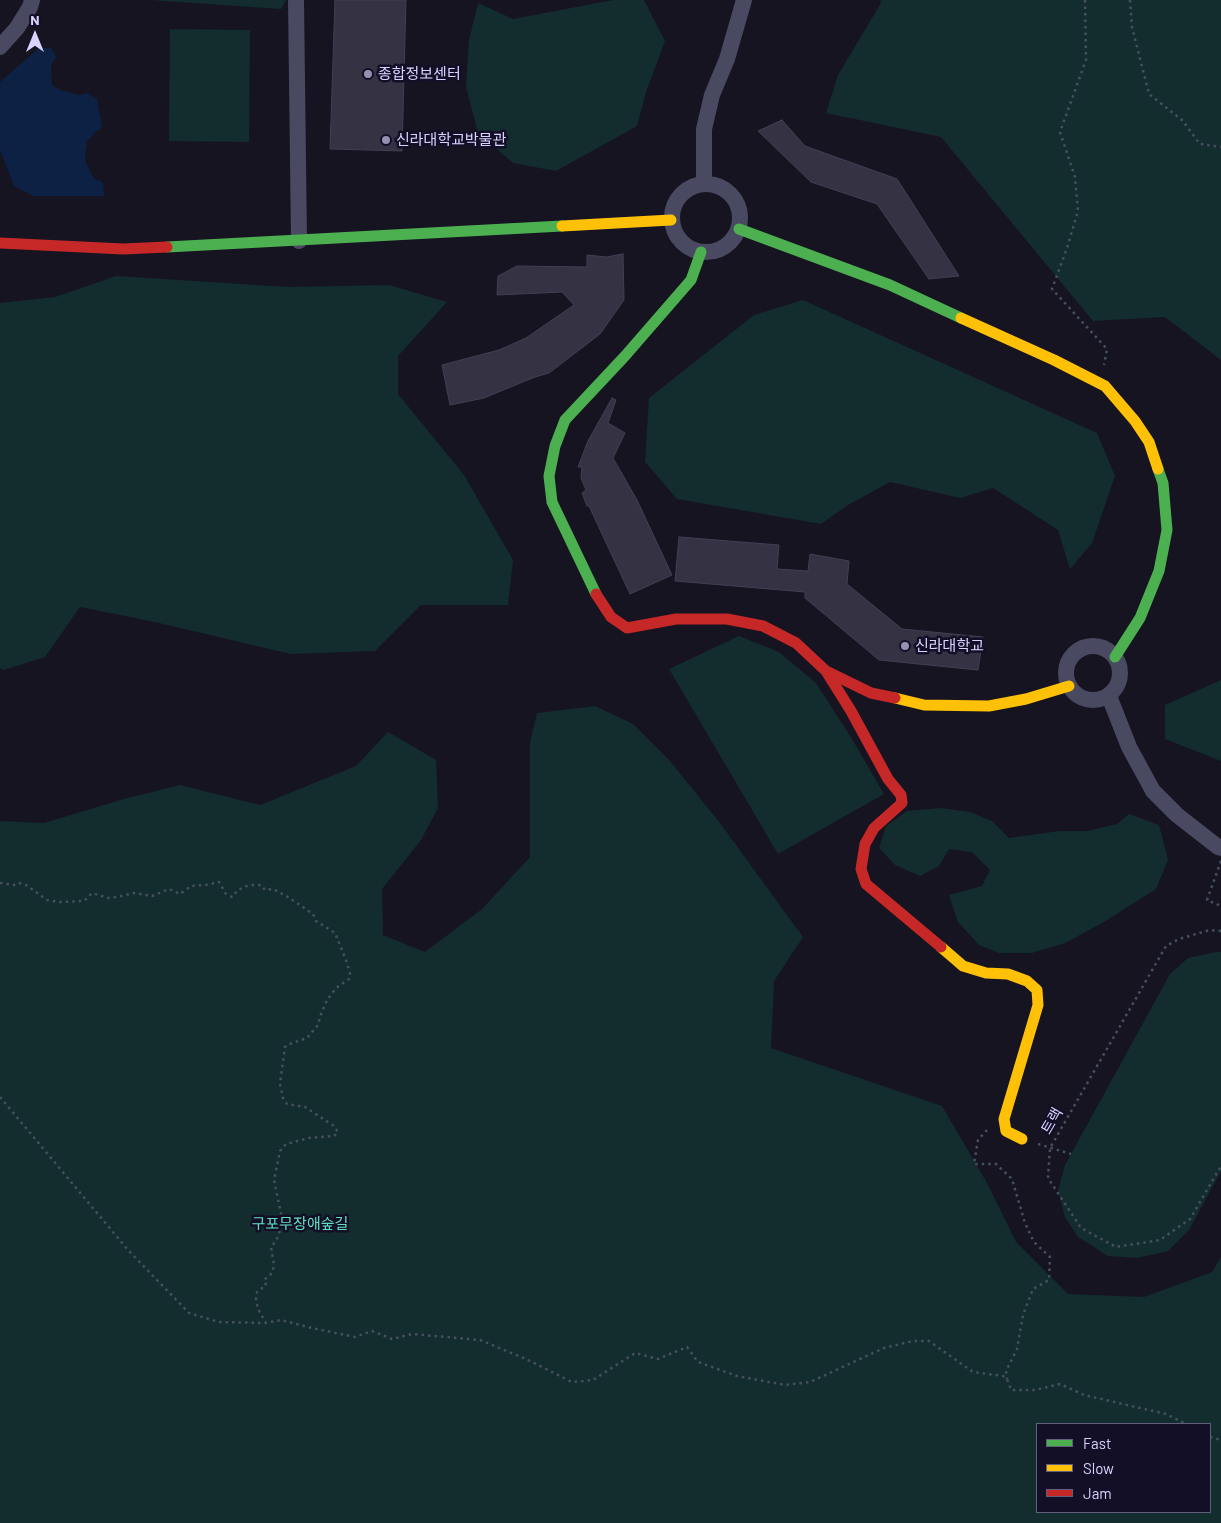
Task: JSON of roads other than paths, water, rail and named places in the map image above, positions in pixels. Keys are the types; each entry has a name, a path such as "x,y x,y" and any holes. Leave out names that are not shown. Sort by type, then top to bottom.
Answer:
{"street":[{"path":"0,47 18,28 32,0"},
{"path":"296,0 299,241"},
{"path":"704,183 704,129 712,95 727,59 744,0"},
{"path":"704,183 717,185 729,192 737,203 741,216 739,229 732,241 721,249 708,253 694,251 683,244 674,233 671,220 673,206 680,195 690,187 704,183"},
{"path":"0,243 123,249 671,220"},
{"path":"739,229 890,286 1054,360 1105,386 1135,421 1149,442 1163,483 1167,530 1159,572 1150,595 1140,618 1115,658"},
{"path":"701,252 691,280 625,356 565,420 555,446 549,476 552,502 598,596 611,617 627,628 676,619 727,619 763,626 796,643 826,671 851,711 888,779 901,795 902,803 874,828 865,844 861,869 866,884 963,966 986,973 1008,974 1027,981 1037,990 1038,1005 1004,1119 1006,1131 1022,1139"},
{"path":"1087,646 1097,646 1107,650 1115,658 1120,667 1120,678 1116,688 1109,696 1099,700 1088,700 1078,697 1069,686 1066,680 1066,669 1069,659 1077,651 1087,646"},
{"path":"826,671 871,693 924,705 989,706 1069,686"},
{"path":"1109,696 1129,747 1153,791 1176,815 1218,848 1221,848"}],"water":[{"path":"39,48 51,48 56,57 51,65 52,85 60,90 79,95 87,93 97,99 102,128 95,132 87,142 85,153 86,163 94,179 103,182 104,196 33,196 14,186 0,150 0,82"}],"place":[{"name":"종합정보센터","path":"368,74"},
{"name":"신라대학교박물관","path":"386,140"},
{"name":"신라대학교","path":"905,646"}],"park label":[{"name":"구포무장애숲길","path":"300,1224"}]}
